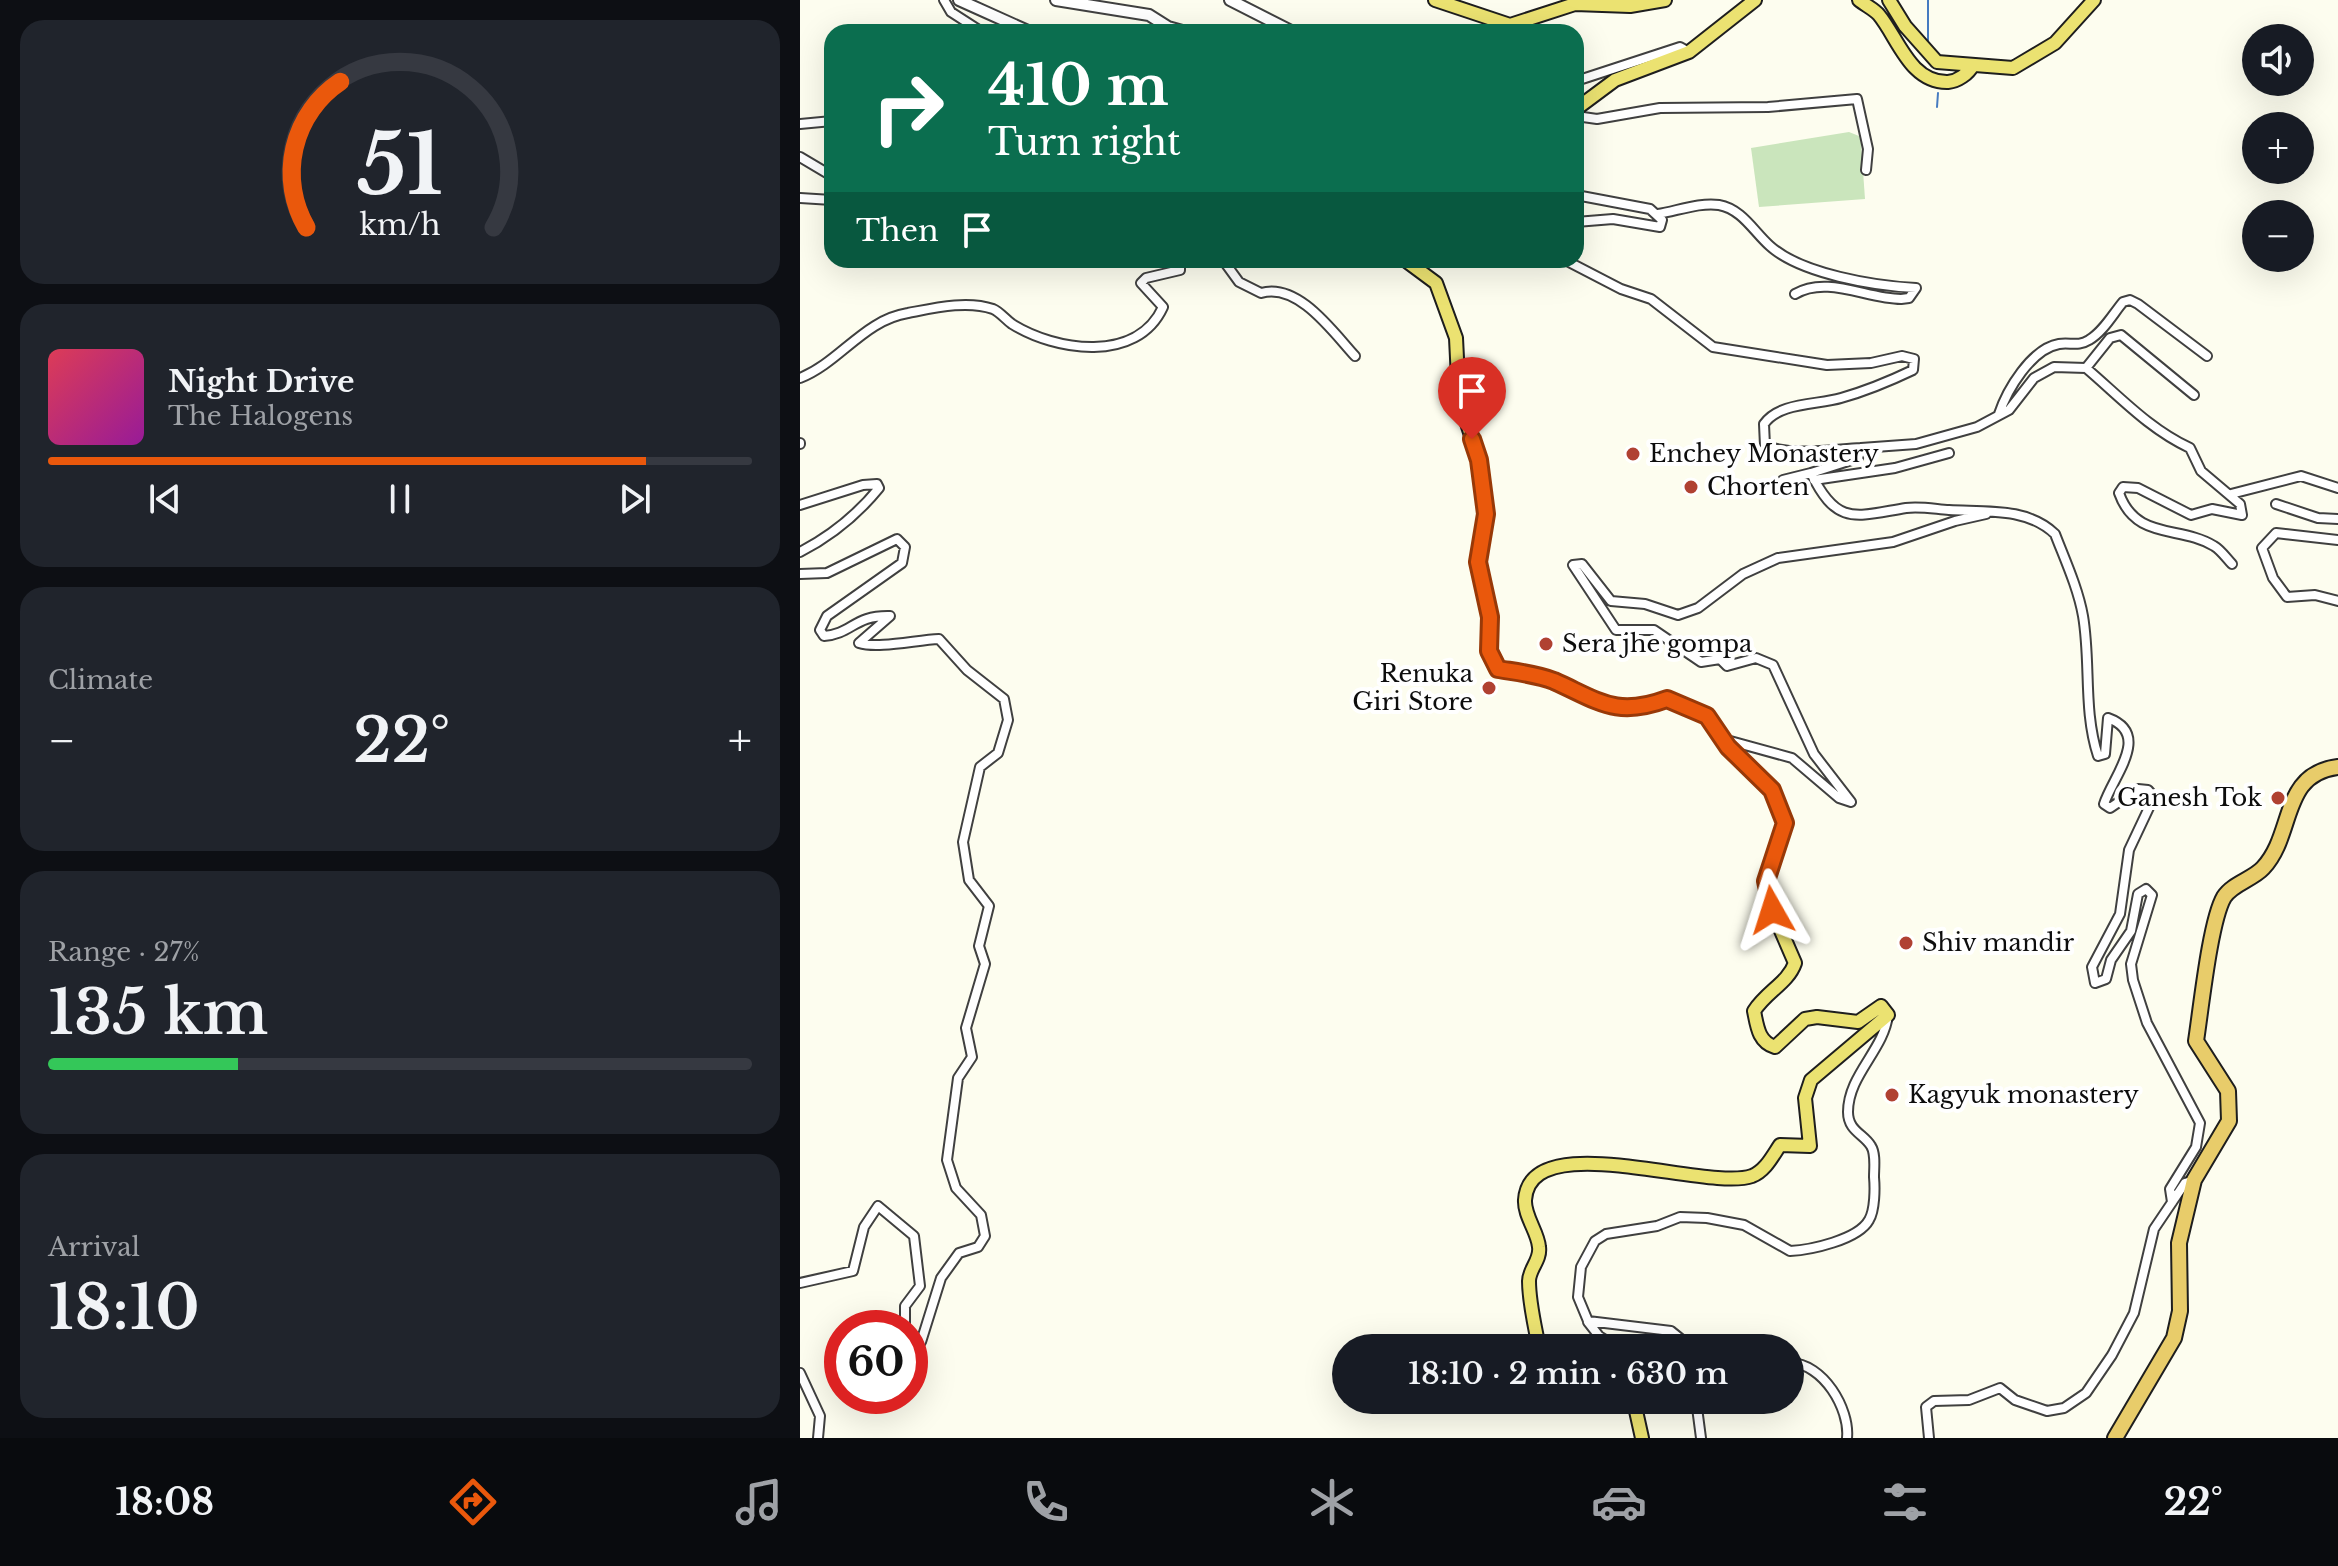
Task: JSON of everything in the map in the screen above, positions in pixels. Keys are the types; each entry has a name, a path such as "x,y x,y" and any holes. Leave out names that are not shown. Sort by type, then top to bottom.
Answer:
{"highway":[{"path":"2115,1438 2174,1338 2180,1311 2179,1243 2194,1180 2229,1121 2228,1091 2196,1041 2217,920 2225,895 2262,869 2276,850 2289,809 2302,782 2312,775 2338,767"}],"main road":[{"path":"1435,0 1507,24"},
{"path":"1513,24 1575,4 1609,2 1648,5 1665,0"},
{"path":"1584,103 1615,80 1689,52 1755,0"},
{"path":"1859,0 1877,13 1923,76 1944,82 1954,81 1969,73 1973,65"},
{"path":"1889,0 1930,57 1937,62 2013,68 2055,43 2094,0"},
{"path":"1416,268 1436,283 1456,338 1459,399 1479,460 1486,514 1478,562 1490,617 1489,651 1498,669 1537,676 1618,709 1640,709 1667,699 1707,716 1723,739 1772,790 1785,823 1766,881 1772,910 1795,963 1786,980 1766,993 1754,1011 1758,1032 1768,1045 1775,1047 1805,1019 1817,1017 1858,1022 1881,1006 1888,1015 1811,1080 1805,1098 1810,1146 1780,1145 1763,1170 1750,1177 1685,1176 1648,1169 1567,1163 1539,1176 1529,1187 1525,1201 1540,1245 1529,1278 1537,1334"},
{"path":"1637,1414 1642,1438"}],"street":[{"path":"944,0 951,12 970,24"},
{"path":"959,0 1012,24"},
{"path":"1056,0 1149,15 1162,24"},
{"path":"1230,0 1277,24"},
{"path":"1584,78 1680,47 1689,52"},
{"path":"1584,117 1597,119 1660,108 1768,107 1857,99 1868,149 1866,170"},
{"path":"800,124 824,122"},
{"path":"800,157 824,171"},
{"path":"1584,197 1658,214 1717,204 1732,209 1771,246 1800,265 1889,286 1916,288 1909,298 1901,299 1831,288 1802,290 1795,294"},
{"path":"800,198 824,200"},
{"path":"1584,221 1613,219 1660,227 1662,220 1658,214"},
{"path":"800,378 830,363 888,317 957,306 995,310 1012,324 1055,343 1103,346 1128,341 1159,317 1163,307 1141,283 1146,278 1180,268"},
{"path":"1229,268 1239,282 1261,293 1273,290 1286,293 1320,319 1355,356"},
{"path":"1580,268 1621,289 1651,299 1713,347 1827,365 1871,363 1902,356 1914,359 1913,370 1888,382 1840,399 1785,409 1768,418 1762,433 1765,446 1777,450 1794,452 1928,441 1977,427 2009,410 2034,378 2054,367 2086,368 2122,403 2171,439 2190,448 2201,471 2231,494 2240,504 2242,515 2212,509 2191,515 2138,488 2123,487 2119,493 2131,515 2150,527 2214,545 2232,564"},
{"path":"1999,414 2003,402 2035,357 2060,344 2074,346 2092,339 2123,302 2130,300 2207,356"},
{"path":"2086,368 2110,338 2121,335 2194,395"},
{"path":"1812,477 1858,458 1861,448"},
{"path":"1783,480 1895,468 1949,453"},
{"path":"2231,494 2301,476 2338,488"},
{"path":"1812,477 1835,510 1856,517 1908,507 2002,511 2047,526 2055,534 2083,613 2089,727 2098,756 2105,754 2108,718 2119,722 2127,733 2131,749 2104,804 2110,808 2138,789 2148,790 2154,797 2129,850 2120,914 2092,967 2095,983 2106,979 2111,960 2131,931 2138,894 2146,889 2152,895 2131,964 2133,980 2147,1023 2200,1123 2196,1147 2170,1189 2172,1202"},
{"path":"800,505 863,485 877,484 879,488 863,509 821,541 800,552"},
{"path":"2276,504 2338,522"},
{"path":"1723,739 1792,758 1839,798 1851,802 1814,754 1773,665 1756,658 1727,666 1720,659 1701,662 1654,630 1616,630 1573,565 1582,564 1611,601 1645,604 1678,615 1698,608 1743,574 1778,558 1893,542 1955,521 2002,511"},
{"path":"2338,540 2276,533 2262,548 2273,578 2287,597 2315,595 2338,601"},
{"path":"800,574 827,573 897,539 905,547 902,563 827,616 820,630 824,636 839,635 856,620 890,616 859,643 872,647 903,640 939,639 967,670 1004,699 1008,720 998,753 980,767 963,842 969,880 989,906 979,946 985,964 966,1028 972,1057 958,1078 947,1160 956,1188 981,1215 985,1236 978,1247 959,1253 941,1278 928,1320"},
{"path":"1598,1334 1578,1297 1581,1267 1595,1241 1606,1234 1657,1226 1680,1217 1707,1218 1744,1225 1790,1251 1834,1243 1869,1221 1874,1182 1873,1152 1870,1144 1851,1126 1848,1114 1851,1095 1887,1024 1888,1015"},
{"path":"1929,1438 1926,1407 1934,1401 1969,1400 2000,1388 2015,1400 2047,1411 2064,1408 2086,1393 2112,1355 2134,1313 2154,1229 2185,1183 2194,1180"},
{"path":"800,1283 853,1271 864,1227 878,1206 914,1236 920,1286 905,1310"},
{"path":"1588,1321 1671,1331 1675,1334"},
{"path":"1804,1367 1826,1383 1843,1408 1847,1438"},
{"path":"800,1373 820,1416 818,1438"},
{"path":"1698,1414 1701,1438"}],"green space":[{"path":"1849,132 1859,136 1861,143 1865,199 1759,207 1751,148"}],"waterway":[{"path":"1928,0 1928,42"},
{"path":"1937,107 1938,93"}],"place":[{"name":"Enchey Monastery","path":"1633,454"},
{"name":"Chorten","path":"1691,487"},
{"name":"Sera jhe gompa","path":"1546,644"},
{"name":"Renuka Giri Store","path":"1489,688"},
{"name":"Ganesh Tok","path":"2278,798"},
{"name":"Shiv mandir","path":"1906,943"},
{"name":"Kagyuk monastery","path":"1892,1095"}],"route":[{"path":"1472,439 1479,460 1486,514 1478,562 1490,617 1489,651 1498,669 1555,682 1578,696 1618,709 1640,709 1667,699 1707,716 1728,747 1772,790 1782,813 1785,823 1783,832 1766,881 1772,910"}]}
